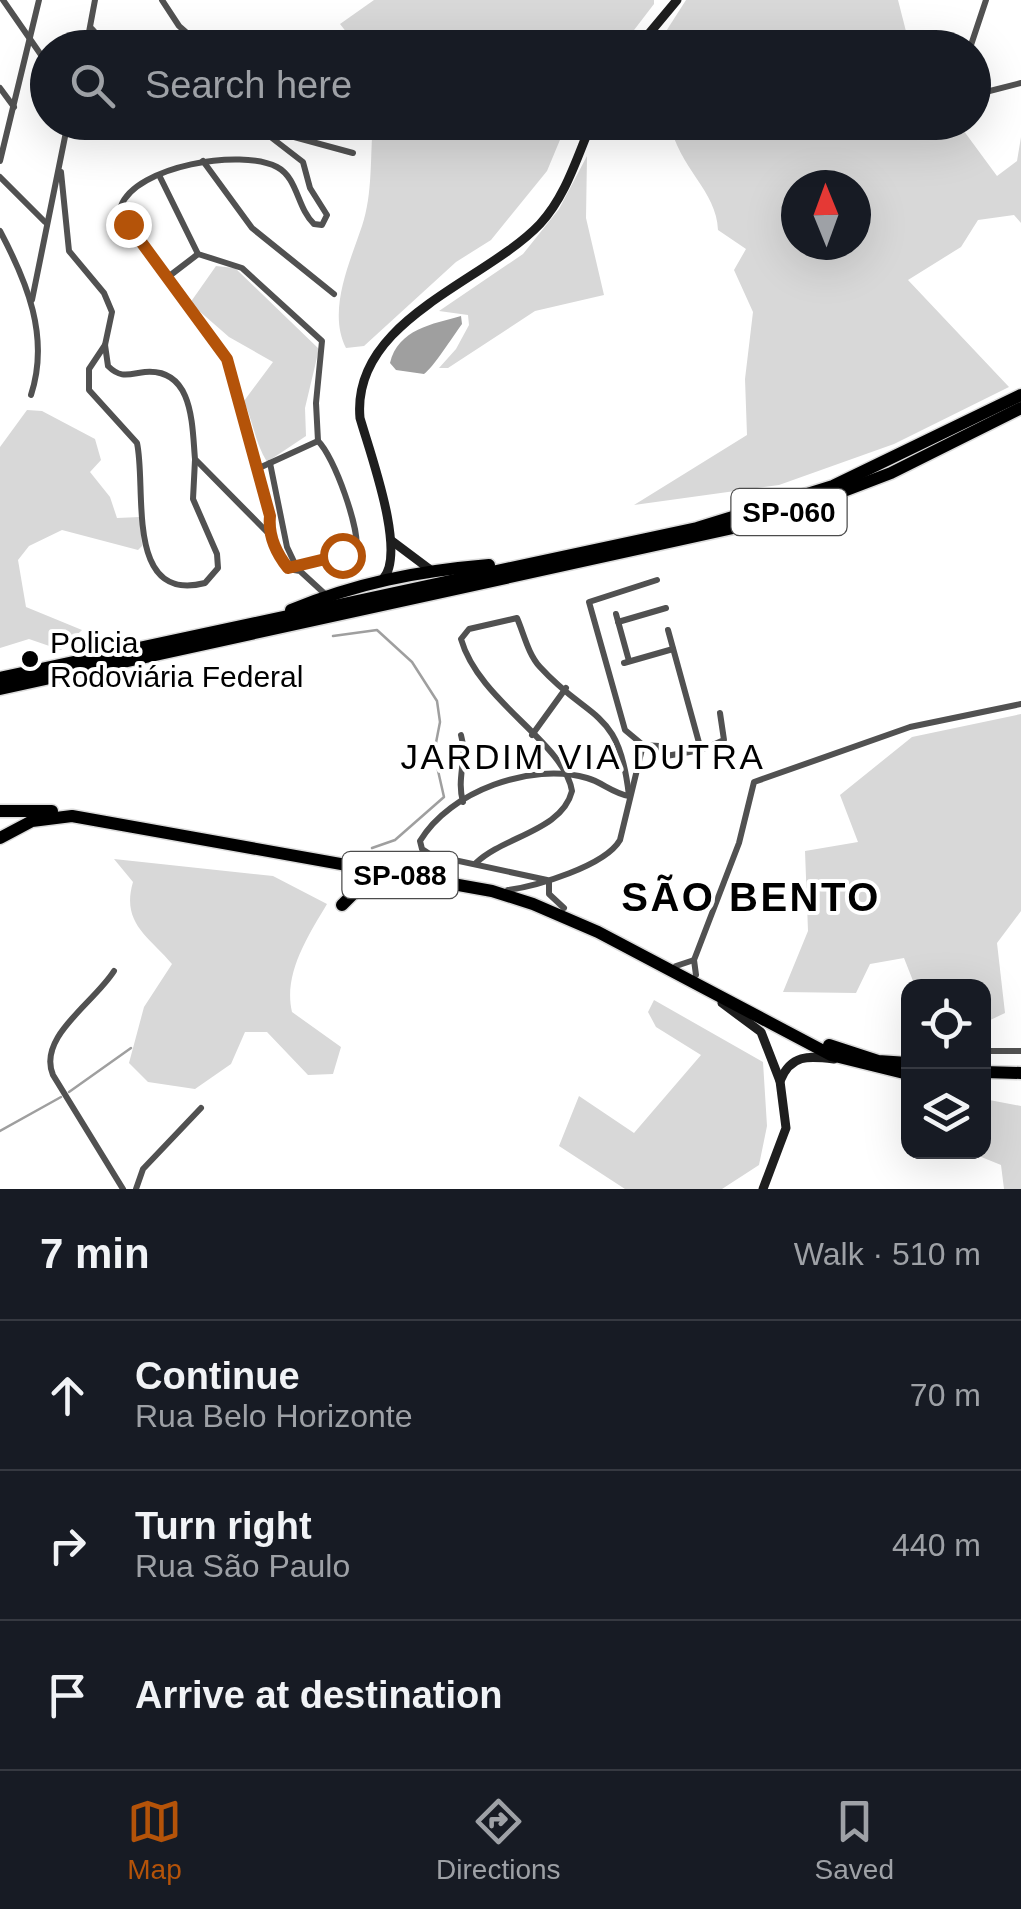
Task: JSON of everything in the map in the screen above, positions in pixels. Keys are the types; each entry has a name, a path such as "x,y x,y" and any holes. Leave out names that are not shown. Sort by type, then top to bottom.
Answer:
{"highway":[{"name":"SP-060","path":"0,678 697,528 792,500 886,464 1021,395"},
{"name":"SP-060","path":"0,689 765,521 890,474 1017,413"},
{"path":"265,621 326,594 383,579 526,562"},
{"name":"SP-088","path":"0,811 88,814 508,890 564,908 851,1059 901,1060"},
{"name":"SP-088","path":"0,838 32,821 72,816 492,891 558,913 851,1059 901,1072"},
{"path":"339,865 348,880 342,905 376,871"},
{"path":"991,1065 1021,1069"},
{"path":"991,1071 1021,1069"}],"street":[{"path":"2,0 29,43"},
{"path":"32,30 39,0"},
{"path":"91,28 94,0"},
{"path":"162,0 184,30"},
{"path":"652,30 676,0"},
{"path":"976,30 986,0"},
{"path":"0,162 30,39"},
{"path":"991,90 1021,83"},
{"path":"0,88 14,108"},
{"path":"31,395 39,359 32,300 45,222 67,140"},
{"path":"268,533 270,516 233,371 128,224 121,206 129,192 203,160 246,160 277,167 292,181 302,211 314,224 322,225 327,214 310,188 304,162 275,140"},
{"path":"304,140 353,153"},
{"path":"383,579 392,564 392,541 360,418 359,403 367,374 400,328 541,223 569,178 585,140"},
{"path":"203,160 252,228 334,294"},
{"path":"61,172 69,251 104,293 112,312 105,345 106,362 116,374 154,372 179,386 192,410 193,499 217,554 218,568 205,583 177,586 164,580 152,563 138,493 137,442 89,390 89,369 105,345"},
{"path":"0,177 45,222"},
{"path":"160,177 198,254 242,268 322,341 316,403 318,441 332,463 358,547 352,553 295,569"},
{"path":"0,233 32,300"},
{"path":"168,277 198,254"},
{"path":"259,468 318,441"},
{"path":"195,459 268,533 295,569 326,594"},
{"path":"270,463 281,524 295,569"},
{"path":"268,533 281,524"},
{"path":"392,541 432,571"},
{"path":"656,580 589,602 625,730 643,745 659,746 666,756 700,750 724,740 720,713"},
{"path":"666,608 617,618 626,662 672,649"},
{"path":"476,862 505,840 562,812 572,791 568,775 497,700 462,639 469,629 518,619 539,666 614,733 629,796"},
{"path":"668,630 700,750"},
{"path":"532,734 566,688"},
{"path":"696,976 694,960 739,843 754,782 910,727 1021,704"},
{"path":"461,735 464,754 458,782 463,802"},
{"path":"508,890 549,880 616,846 643,745"},
{"path":"549,880 431,855 420,846 422,837 463,802 518,778 590,778 607,791 629,796"},
{"path":"549,880 549,894 564,908"},
{"path":"676,966 694,960"},
{"path":"114,971 100,993 52,1042 48,1058 53,1074 123,1189"},
{"path":"709,991 760,1032 780,1081 786,1128 763,1189"},
{"path":"991,1050 1021,1051"},
{"path":"780,1081 790,1062 803,1056 851,1059"},
{"path":"136,1189 143,1168 201,1108"}],"shaded area":[{"path":"374,0 654,0 634,30 345,30 340,24"},
{"path":"686,0 898,0 906,30 667,30"},
{"path":"1021,137 1021,223 1014,215 978,220 961,247 908,280 1009,387 894,444 779,485 634,505 747,435 745,379 753,312 734,270 746,249 718,230 711,203 674,140 971,140 997,176 1017,161"},
{"path":"372,140 560,140 547,171 491,240 456,262 364,346 346,348 341,334 340,303 362,226"},
{"path":"587,156 586,218 604,295 535,311 448,368 439,368 456,349 469,325 468,315 439,311 523,254 559,209"},
{"path":"216,266 235,268 319,349 305,408 306,436 267,462 244,401 273,362 229,337 190,303"},
{"path":"461,316 462,324 424,374 396,370 390,363 409,335"},
{"path":"27,410 42,411 95,439 101,460 90,472 110,497 117,518 140,517 142,546 138,550 62,530 29,546 18,560 26,607 82,630 61,650 29,639 0,648 0,447"},
{"path":"1021,714 1021,911 997,943 1005,1013 991,1020 991,979 912,979 904,958 870,964 856,993 783,992 808,931 805,851 858,842 840,795 912,737"},
{"path":"114,859 273,876 327,904 299,956 290,998 292,1012 341,1047 333,1074 308,1075 267,1032 245,1032 231,1064 195,1089 148,1082 129,1063 144,1007 172,964 134,919 130,896 133,882"},
{"path":"654,1000 763,1062 767,1126 759,1165 722,1189 625,1189 559,1146 579,1096 634,1133 701,1055 656,1027 648,1012"},
{"path":"991,1100 1021,1106 1021,1189 1004,1189 1001,1165 986,1159 991,1159"}],"waterway":[{"path":"333,636 377,630 412,662 437,701 440,722 434,753 444,797 395,840 372,848"},
{"path":"69,1092 131,1048"},
{"path":"0,1131 61,1097"}],"place":[{"name":"Policia Rodoviária Federal","path":"30,659"}],"district":[{"name":"JARDIM VIA DUTRA","path":"583,756"},
{"name":"SÃO BENTO","path":"751,897"}],"route":[{"path":"128,224 222,350 233,371 270,516 268,533 284,564 288,568 342,555"}]}
